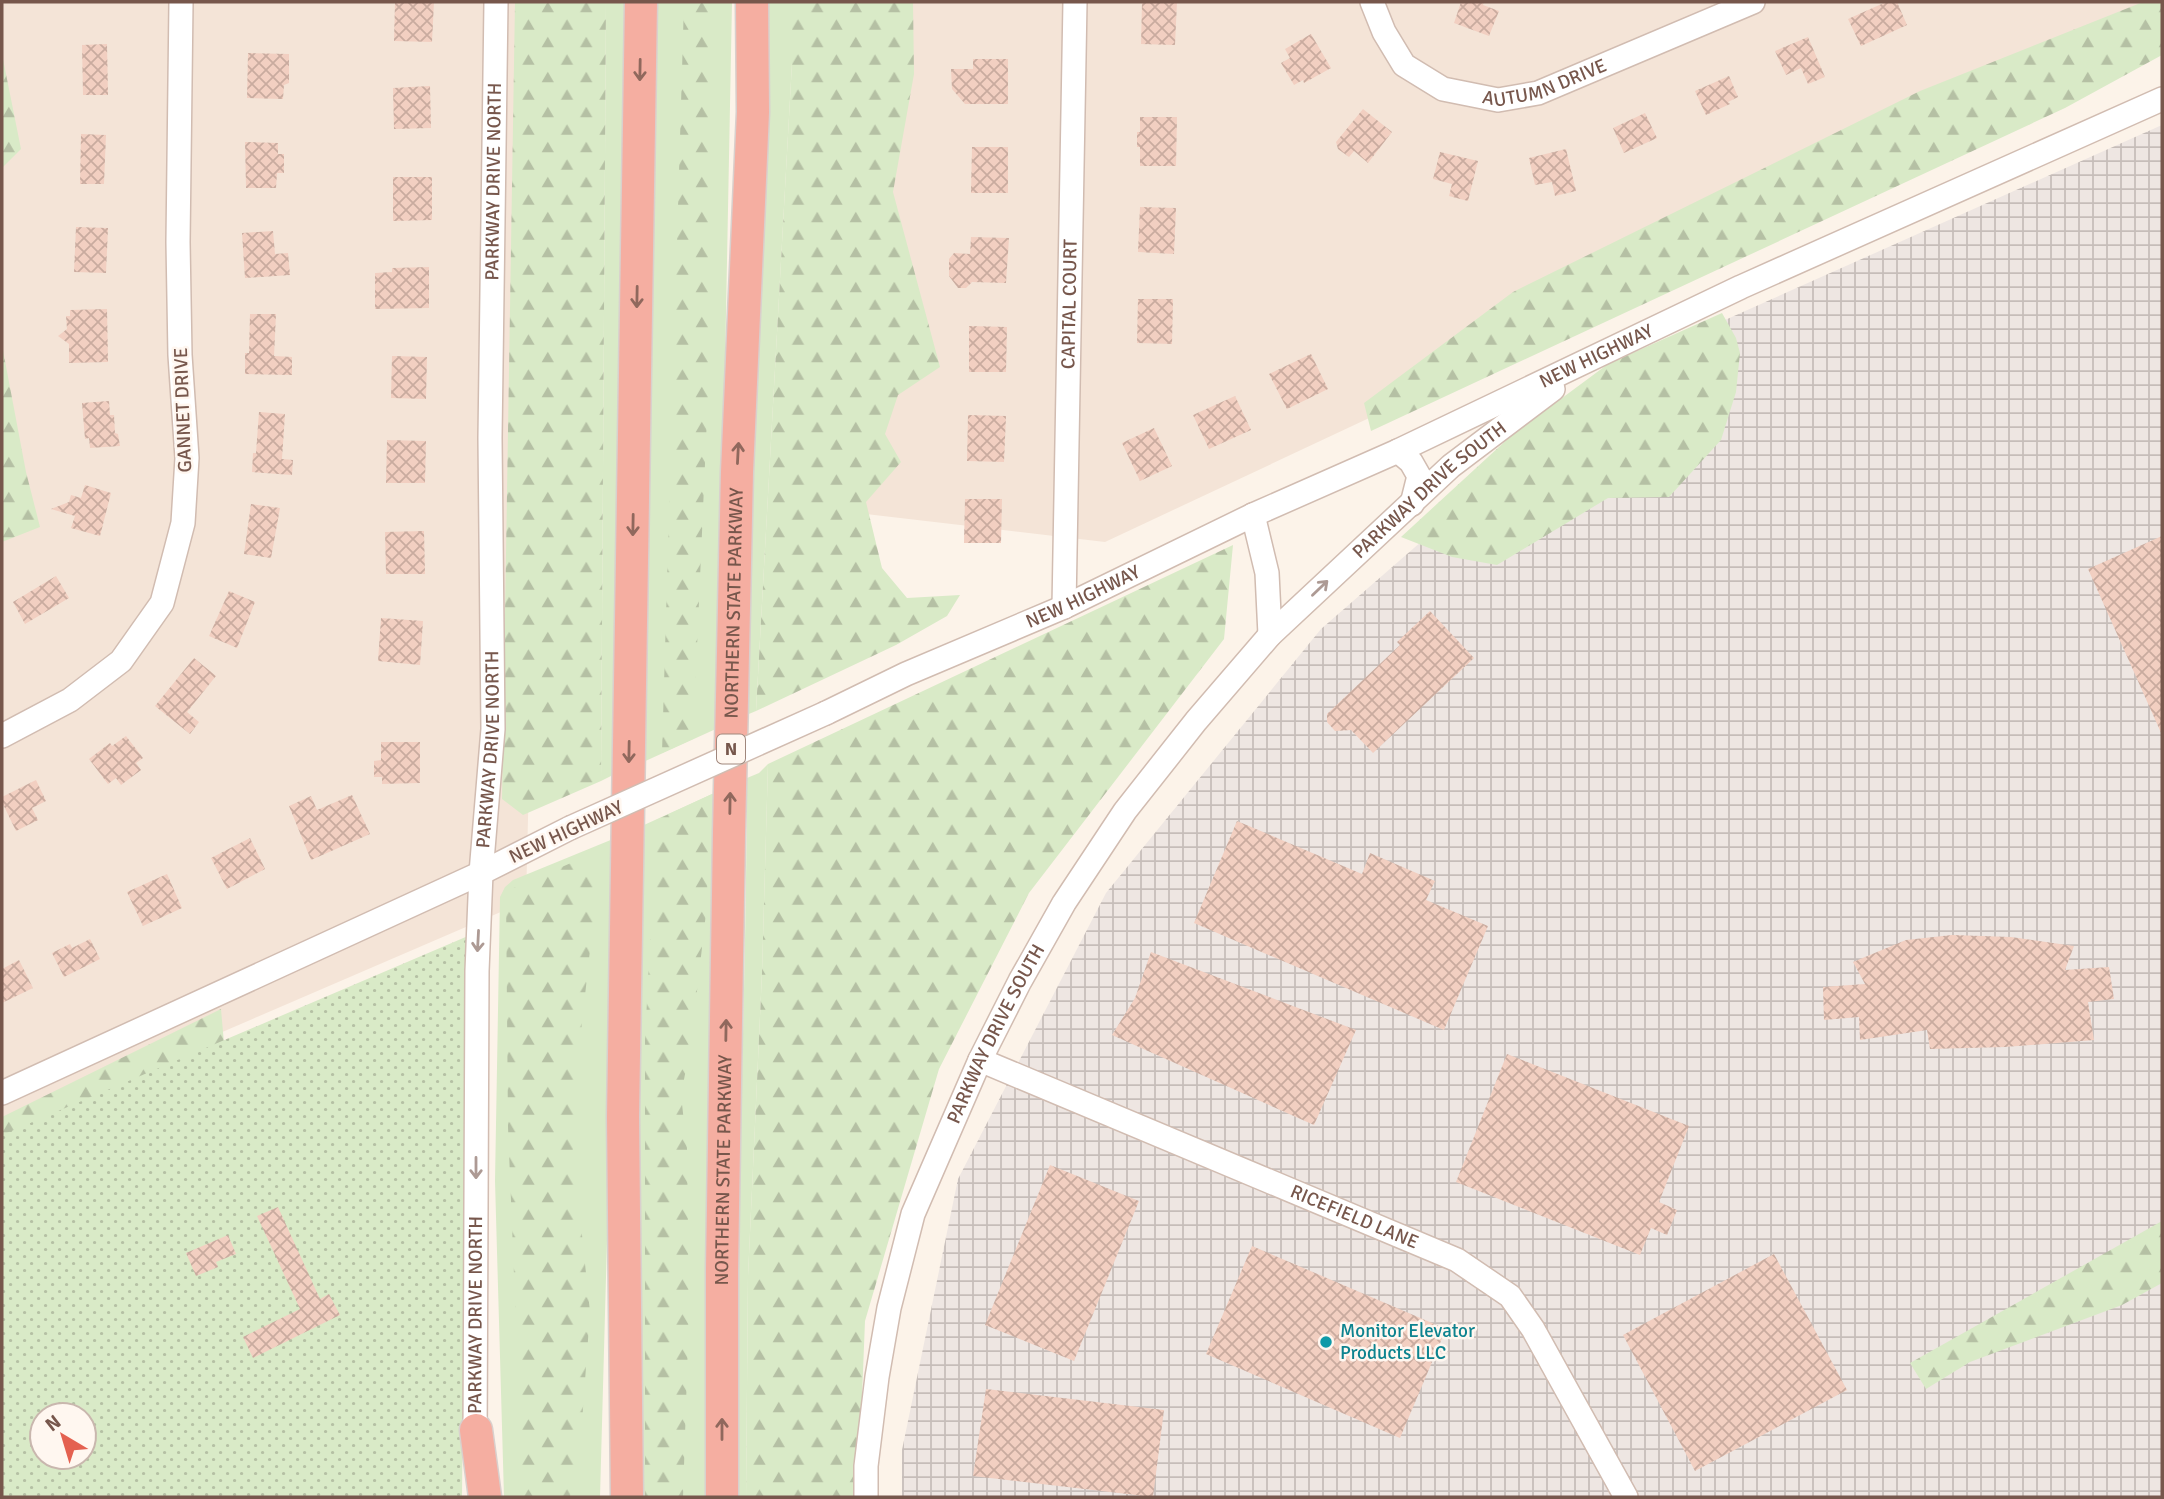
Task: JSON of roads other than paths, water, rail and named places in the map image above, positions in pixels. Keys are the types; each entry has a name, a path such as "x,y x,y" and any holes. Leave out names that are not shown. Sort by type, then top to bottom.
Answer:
{"highway":[{"path":"627,1497 623,1117 641,2"},
{"name":"NORTHERN STATE PARKWAY","path":"722,1497 722,1269 729,833 737,472 753,112 752,2"},
{"path":"476,1430 485,1497"}],"street":[{"name":"GANNET DRIVE","path":"2,736 71,700 121,661 162,603 183,523 187,458 180,355 178,242 181,2"},
{"name":"PARKWAY DRIVE NORTH","path":"474,1497 477,971 481,873 493,729 490,438 496,2"},
{"name":"CAPITAL COURT","path":"1064,607 1074,2"},
{"name":"AUTUMN DRIVE","path":"1372,2 1384,32 1404,65 1443,89 1498,100 1538,93 1753,2"},
{"name":"NEW HIGHWAY","path":"2,1093 906,674 1064,607 1253,515 1398,451 1741,287 2162,99"},
{"name":"PARKWAY DRIVE SOUTH","path":"866,1497 866,1466 877,1377 889,1308 913,1214 980,1060 1020,981 1065,903 1125,811 1196,721 1270,635 1451,466 1597,356"},
{"path":"1398,451 1412,462 1419,476 1412,505"},
{"path":"1253,515 1267,573 1270,635"},
{"name":"RICEFIELD LANE","path":"980,1060 1457,1260 1510,1296 1533,1329 1626,1497"}],"place":[{"name":"Monitor Elevator Products LLC","path":"1326,1342"}]}
